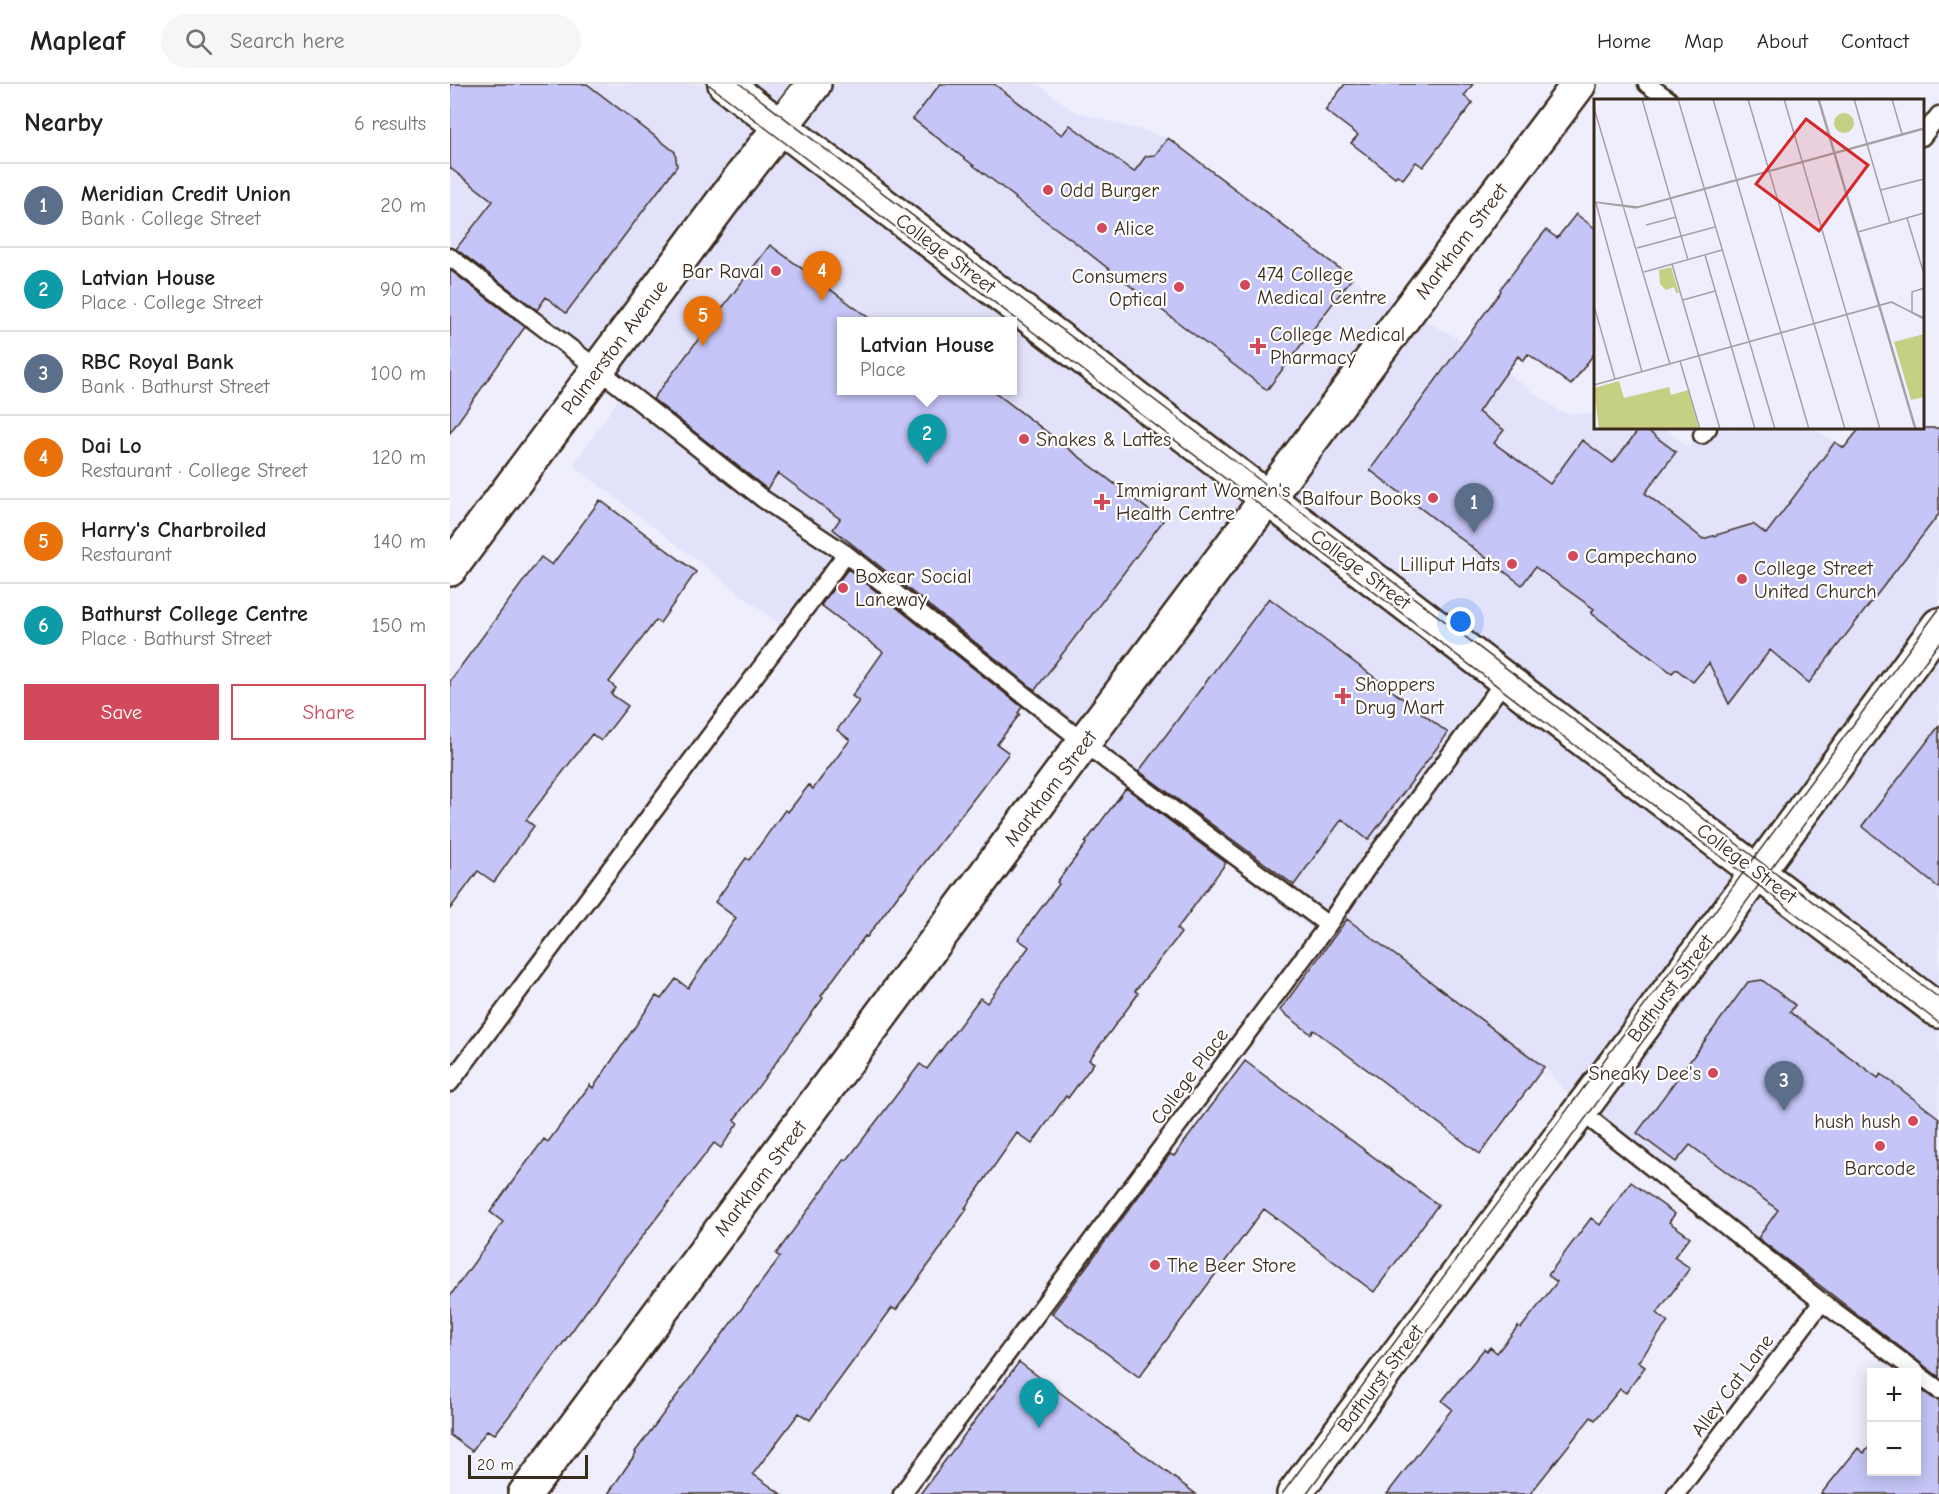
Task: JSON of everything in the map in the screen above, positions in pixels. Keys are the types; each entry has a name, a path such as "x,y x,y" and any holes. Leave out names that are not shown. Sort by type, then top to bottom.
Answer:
{"main road":[{"name":"College Street","path":"724,84 1939,1011"},
{"name":"Palmerston Avenue","path":"450,569 780,126 814,84"},
{"name":"Markham Street","path":"525,1494 1084,742 1579,84"},
{"name":"Bathurst Street","path":"1294,1494 1808,806 1939,626"}],"lane":[{"path":"1647,84 1668,99"},
{"path":"1924,136 1939,115"},
{"path":"450,257 598,369 763,499 846,554 1084,742 1328,925"},
{"path":"450,1083 846,554"},
{"name":"College Place","path":"902,1494 1328,925 1505,680"},
{"path":"1579,1110 1909,1368"},
{"name":"Alley Cat Lane","path":"1676,1494 1822,1302"},
{"path":"1921,1377 1939,1390"}],"shaded area":[{"path":"450,84 1038,84 1073,111 1168,138 1352,278 1465,343 1562,413 1594,414 1594,429 1664,429 1689,447 1704,429 1815,429 1835,442 1935,519 1939,531 1939,1403 1921,1389 1921,1368 1895,1368 1622,1156 1544,1067 1347,920 1326,940 832,557 782,626 573,465 626,389 450,255"}],"building":[{"path":"450,84 587,84 675,152 677,166 566,313 546,297 537,310 456,249 493,201 450,168"},
{"path":"940,84 994,84 1062,135 1070,125 1134,172 1146,156 1155,155 1168,138 1352,278 1267,390 913,119"},
{"path":"1345,84 1473,84 1464,96 1473,103 1423,167 1416,162 1403,179 1397,175 1395,177 1351,143 1358,135 1325,110"},
{"path":"1576,214 1594,228 1594,354 1571,385 1528,354 1523,361 1518,356 1478,412 1504,430 1494,443 1550,484 1582,440 1613,463 1639,429 1645,429 1676,452 1645,493 1703,539 1753,524 1766,534 1835,442 1844,448 1859,429 1939,428 1939,514 1809,683 1770,650 1729,704 1709,663 1693,682 1676,669 1672,673 1591,613 1594,609 1535,567 1522,585 1370,470 1501,291 1500,289 1546,230 1557,238"},
{"path":"770,245 868,317 837,317 837,395 999,395 1163,521 1035,690 833,529 840,519 778,473 767,489 653,399"},
{"path":"450,270 525,327 450,433"},
{"path":"600,500 696,572 660,623 656,620 609,682 616,688 611,694 628,706 601,741 592,734 526,820 534,826 494,882 478,871 450,909 450,681 541,557 552,565"},
{"path":"848,569 1022,707 1018,713 1020,714 997,744 1009,753 867,937 865,936 821,996 823,998 734,1120 738,1123 721,1148 714,1143 495,1434 487,1430 472,1451 450,1435 450,1296 503,1222 490,1212 544,1139 548,1142 590,1085 593,1088 656,996 661,999 676,979 688,988 736,918 715,902 746,858 749,860 785,810 788,812 809,785 813,789 850,740 837,730 859,701 852,696 883,652 821,605"},
{"path":"1269,598 1448,733 1368,840 1342,819 1294,885 1139,771"},
{"path":"1939,726 1939,888 1862,826"},
{"path":"1126,788 1226,863 1177,929 1181,933 1135,991 1138,993 1136,997 1089,1060 1094,1063 1068,1098 1066,1096 1032,1144 1017,1133 965,1208 967,1209 943,1245 896,1310 892,1308 810,1420 799,1413 753,1474 781,1494 608,1494 635,1452 780,1257 776,1254 845,1159 847,1160 920,1064 927,1069 980,998 987,1003 1029,947 1018,939"},
{"path":"1347,919 1544,1067 1480,1154 1314,1030 1311,1034 1280,1010"},
{"path":"1762,980 1795,1005 1790,1012 1878,1078 1881,1074 1939,1118 1939,1377 1758,1238 1778,1210 1690,1145 1676,1162 1637,1133 1748,982"},
{"path":"1245,1061 1438,1205 1374,1292 1264,1209 1139,1377 1052,1313 1170,1154 1174,1156"},
{"path":"1631,1182 1675,1214 1669,1222 1690,1237 1674,1257 1690,1268 1657,1313 1668,1322 1638,1362 1645,1367 1626,1393 1620,1389 1595,1420 1591,1417 1530,1494 1387,1494 1452,1409 1442,1401 1484,1349 1487,1351 1490,1347 1497,1353 1518,1326 1521,1328 1557,1282 1548,1275 1591,1218 1600,1225"},
{"path":"1019,1362 1196,1494 920,1494"},
{"path":"1921,1390 1939,1400 1939,1494 1821,1494 1858,1448 1864,1453 1867,1450 1867,1476 1921,1476"}],"tram line":[{"path":"708,84 1013,317"},
{"path":"740,84 1939,998"},
{"path":"1017,320 1939,1023"},
{"path":"1282,1494 1939,609"},
{"path":"1306,1494 1939,643"}],"place":[{"name":"Odd Burger","path":"1048,190"},
{"name":"Alice","path":"1102,228"},
{"name":"Bar Raval","path":"776,271"},
{"name":"474 College Medical Centre","path":"1245,285"},
{"name":"Consumers Optical","path":"1179,287"},
{"name":"Dai Lo","path":"822,301"},
{"name":"Harry's Charbroiled","path":"703,346"},
{"name":"College Medical Pharmacy","path":"1258,346"},
{"name":"Snakes & Lattes","path":"1024,439"},
{"name":"Latvian House","path":"927,464"},
{"name":"Balfour Books","path":"1433,498"},
{"name":"Immigrant Women's Health Centre","path":"1102,502"},
{"name":"Meridian Credit Union","path":"1474,533"},
{"name":"Campechano","path":"1573,556"},
{"name":"Lilliput Hats","path":"1512,564"},
{"name":"College Street United Church","path":"1742,579"},
{"name":"Boxcar Social Laneway","path":"843,588"},
{"name":"Shoppers Drug Mart","path":"1343,696"},
{"name":"Sneaky Dee's","path":"1713,1073"},
{"name":"RBC Royal Bank","path":"1784,1111"},
{"name":"hush hush","path":"1913,1121"},
{"name":"Barcode","path":"1880,1146"},
{"name":"The Beer Store","path":"1155,1265"},
{"name":"Bathurst College Centre","path":"1039,1428"}]}
